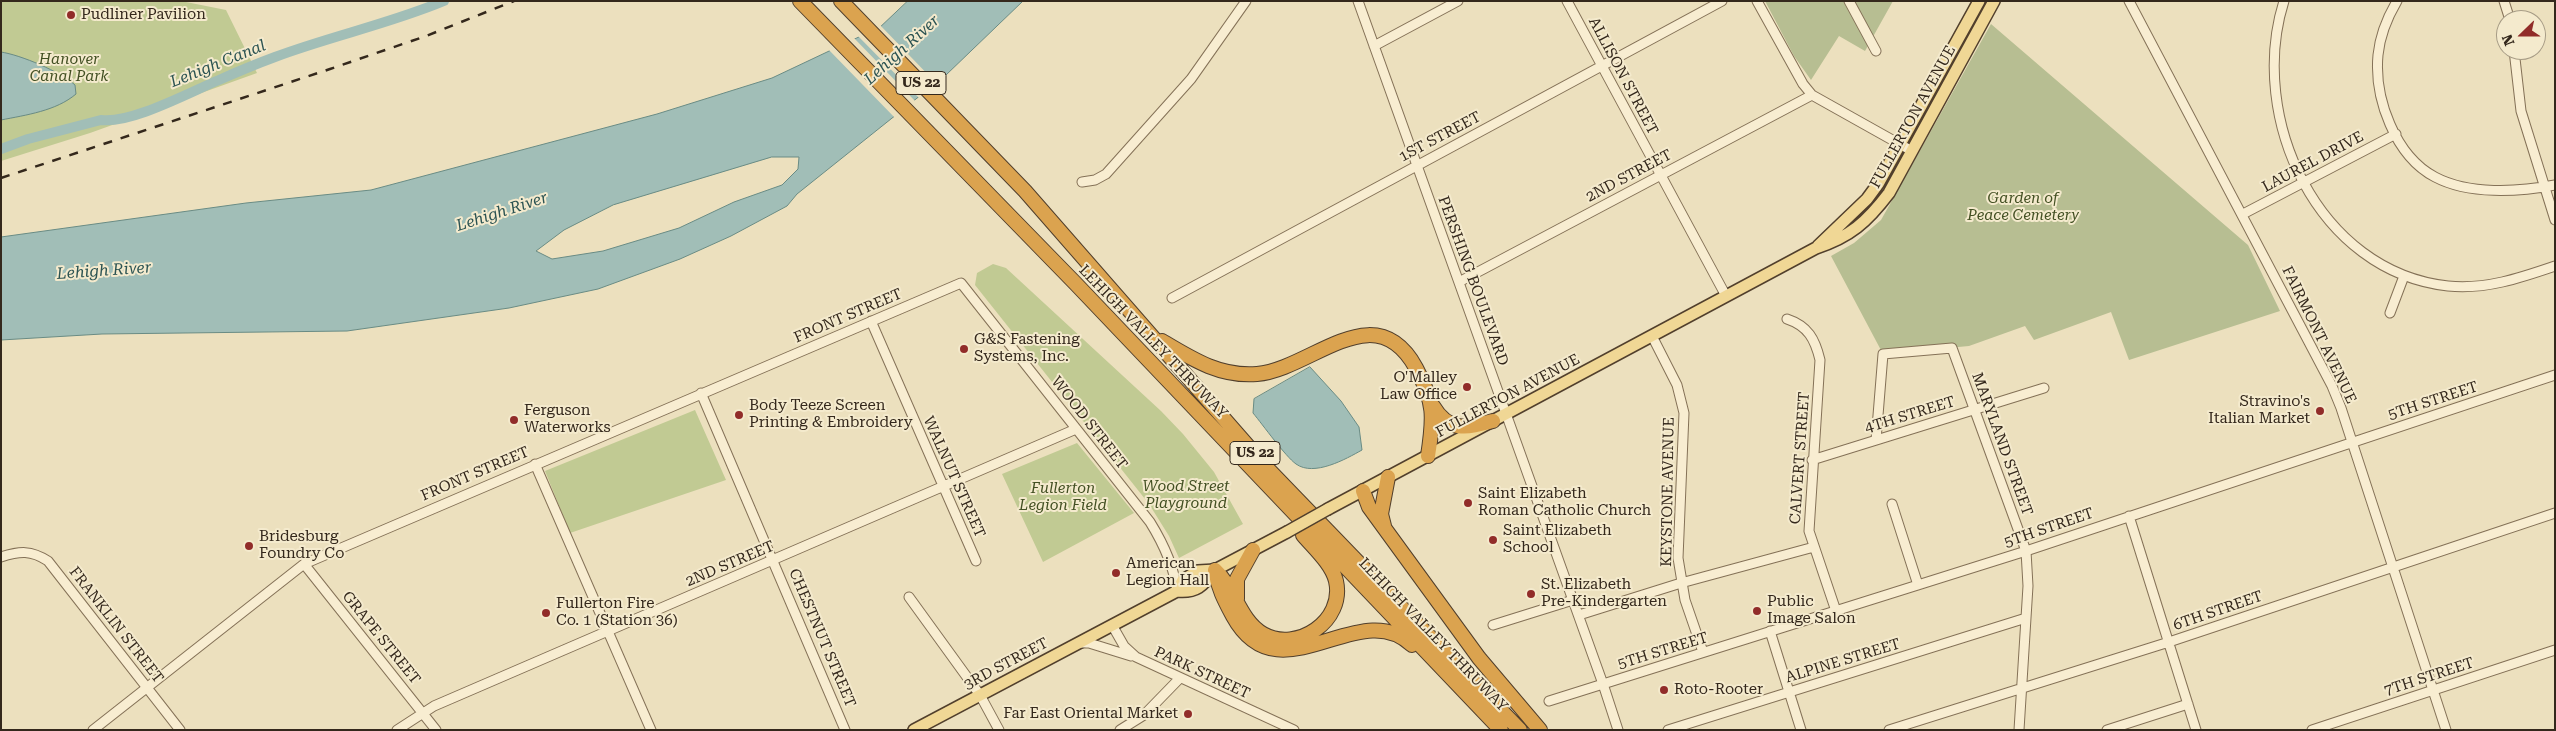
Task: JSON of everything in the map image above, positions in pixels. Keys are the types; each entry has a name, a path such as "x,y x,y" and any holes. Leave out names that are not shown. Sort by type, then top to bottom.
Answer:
{"highway":[{"name":"LEHIGH VALLEY THRUWAY","path":"800,1 980,186 1501,730"},
{"name":"LEHIGH VALLEY THRUWAY","path":"840,1 1001,166 1268,469 1520,730"},
{"path":"1149,333 1205,366 1243,374 1282,369 1353,336 1377,336 1392,342 1409,358 1431,402 1442,418 1460,427 1467,428 1493,421"},
{"path":"1428,456 1434,417 1431,402"},
{"path":"1215,570 1226,582 1249,622 1258,630 1271,637 1291,639 1304,636 1323,624 1332,613 1338,593 1333,572 1252,469"},
{"path":"1384,527 1381,514 1388,477"},
{"path":"1363,491 1369,506 1479,658 1540,730"},
{"path":"1238,602 1237,579 1253,550"},
{"path":"1215,570 1218,589 1236,622 1246,634 1259,644 1276,650 1292,650 1368,630 1395,634 1408,641 1501,730"}],"main road":[{"name":"FULLERTON AVENUE","path":"1816,248 1867,199 1900,144 1979,1"},
{"name":"FULLERTON AVENUE","path":"1112,625 1176,591 1189,592 1205,584 1215,570 1816,248 1840,240 1865,221 1889,193 1994,1"},
{"name":"3RD STREET","path":"914,730 1112,625"}],"street":[{"path":"1082,182 1101,178 1106,174 1191,79 1246,1"},
{"name":"PERSHING BOULEVARD","path":"1358,1 1579,615 1618,730"},
{"path":"1374,46 1458,1"},
{"name":"ALLISON STREET","path":"1567,1 1726,296"},
{"name":"1ST STREET","path":"1172,298 1722,1"},
{"path":"1757,1 1798,76 1812,95 1912,151"},
{"path":"1849,1 1876,51"},
{"path":"2284,1 2275,43 2274,83 2284,132 2304,182 2326,218 2353,246 2377,264 2404,276 2448,286 2483,286 2517,279 2555,266"},
{"path":"2397,1 2383,30 2378,69 2384,104 2396,134 2415,162 2425,171 2448,182 2498,190 2555,185"},
{"name":"FAIRMONT AVENUE","path":"2134,4 2332,386 2446,730"},
{"path":"2515,60 2521,111 2555,220"},
{"name":"2ND STREET","path":"1459,282 1812,95"},
{"name":"LAUREL DRIVE","path":"2243,214 2396,134"},
{"path":"2390,314 2404,276"},
{"name":"FRONT STREET","path":"93,730 304,564 961,283"},
{"name":"WOOD STREET","path":"961,283 1155,531 1175,576 1176,591"},
{"name":"CALVERT STREET","path":"1786,318 1808,330 1814,339 1820,360 1808,531 1836,611"},
{"name":"WALNUT STREET","path":"871,321 976,561"},
{"name":"KEYSTONE AVENUE","path":"1652,336 1677,386 1684,413 1678,534 1681,584 1703,652"},
{"name":"MARYLAND STREET","path":"1876,440 1883,354 1952,348 2026,551 2026,618 2019,730"},
{"name":"5TH STREET","path":"1549,701 2026,551 2555,375"},
{"name":"4TH STREET","path":"1812,460 2044,388"},
{"name":"CHESTNUT STREET","path":"701,393 846,730"},
{"name":"2ND STREET","path":"397,730 422,712 1076,429"},
{"path":"535,464 651,730"},
{"path":"1892,504 1918,585"},
{"name":"6TH STREET","path":"1889,730 2169,642 2555,512"},
{"path":"2129,516 2196,730"},
{"path":"1579,615 1814,547"},
{"name":"FRANKLIN STREET","path":"1,557 21,551 36,554 48,560 180,730"},
{"name":"GRAPE STREET","path":"304,564 436,730"},
{"path":"909,597 980,695 999,730"},
{"path":"1493,625 1573,600"},
{"name":"ALPINE STREET","path":"1668,730 2026,618"},
{"name":"PARK STREET","path":"1112,625 1124,646 1136,657 1294,730"},
{"path":"1770,631 1801,730"},
{"path":"1076,643 1089,643 1136,657"},
{"name":"7TH STREET","path":"2312,730 2555,650"},
{"path":"1120,730 1144,715 1180,678"},
{"path":"2107,730 2188,704"}],"green space":[{"name":"Hanover Canal Park","path":"1,1 181,1 226,10 257,73 90,133 1,161"},
{"path":"1765,1 1893,1 1865,51 1839,36 1811,80 1794,56"},
{"name":"Garden of Peace Cemetery","path":"1991,24 2248,245 2280,311 2129,360 2111,312 2034,340 2025,326 1969,346 1883,354 1831,256 1854,243 1881,220"},
{"name":"Wood Street Playground","path":"993,264 1006,268 1161,411 1183,434 1214,472 1243,524 1179,558 1169,536 1149,504 975,285 977,273"},
{"path":"695,410 726,480 570,533 545,471"},
{"name":"Fullerton Legion Field","path":"1077,443 1134,513 1043,562 1002,474"}],"water":[{"name":"Lehigh River","path":"908,1 1023,1 946,75 797,194 787,206 731,236 680,259 598,289 509,308 347,331 102,334 1,340 1,237 246,203 371,190 657,114 772,78 880,27","holes":["772,157 799,157 798,169 782,185 734,202 679,228 603,251 552,259 536,251 564,230 613,205"]},
{"path":"1,52 30,60 69,80 75,85 76,94 59,105 1,120"},
{"path":"1310,367 1341,401 1359,427 1362,450 1330,465 1312,469 1303,468 1291,460 1253,413 1254,399"}],"pier":[{"path":"879,24 938,85 920,99 857,35"},
{"path":"853,37 916,102 896,119 828,49"}],"waterway":[{"name":"Lehigh Canal","path":"1,149 28,139 101,120 113,120 144,112 275,57 444,1"}],"railway":[{"path":"1,178 426,36 514,1"}],"place":[{"name":"Pudliner Pavilion","path":"71,15"},
{"name":"G&S Fastening Systems, Inc.","path":"964,349"},
{"name":"O'Malley Law Office","path":"1467,387"},
{"name":"Stravino's Italian Market","path":"2320,411"},
{"name":"Body Teeze Screen Printing & Embroidery","path":"739,415"},
{"name":"Ferguson Waterworks","path":"514,420"},
{"name":"Saint Elizabeth Roman Catholic Church","path":"1468,503"},
{"name":"Saint Elizabeth School","path":"1493,540"},
{"name":"Bridesburg Foundry Co","path":"249,546"},
{"name":"American Legion Hall","path":"1116,573"},
{"name":"St. Elizabeth Pre-Kindergarten","path":"1531,594"},
{"name":"Public Image Salon","path":"1757,611"},
{"name":"Fullerton Fire Co. 1 (Station 36)","path":"546,613"},
{"name":"Roto-Rooter","path":"1664,690"},
{"name":"Far East Oriental Market","path":"1188,714"}]}
